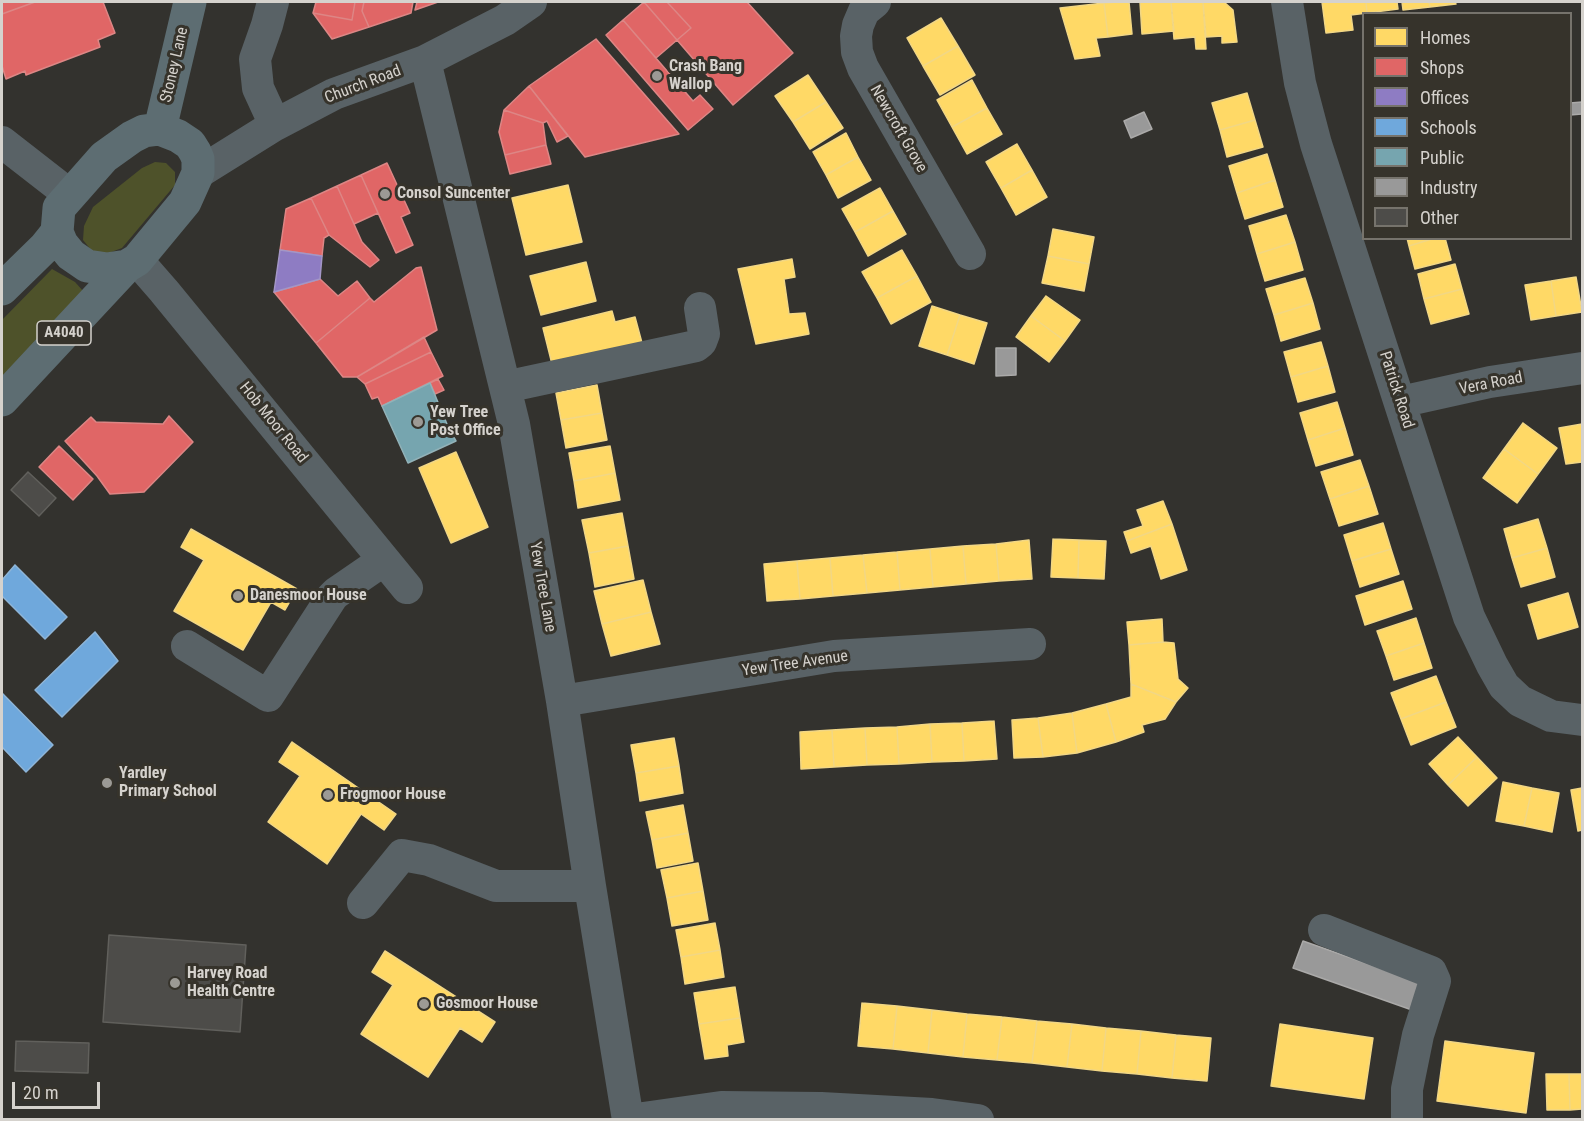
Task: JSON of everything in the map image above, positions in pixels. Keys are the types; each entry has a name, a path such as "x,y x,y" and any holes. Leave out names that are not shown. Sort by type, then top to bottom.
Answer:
{"main road":[{"name":"Stoney Lane","path":"160,129 190,2"},
{"path":"132,263 107,269 87,266 71,255 62,244 57,232 59,208 104,158 144,131 160,129 190,144 198,159 198,173"},
{"name":"A4040","path":"2,400 132,263 186,202 198,173"},
{"path":"2,290 57,232"}],"street":[{"path":"273,2 255,59 258,88 275,124"},
{"name":"Church Road","path":"198,173 275,124 334,94 425,61 505,20 531,2"},
{"name":"Newcroft Grove","path":"875,2 864,11 858,25 857,52 863,68 970,254"},
{"name":"Patrick Road","path":"1287,2 1300,82 1316,144 1468,617 1504,686 1520,700 1551,716 1582,720"},
{"name":"Yew Tree Lane","path":"425,61 514,424 562,701 628,1119"},
{"path":"2,142 70,195"},
{"name":"Hob Moor Road","path":"132,263 164,291 407,588"},
{"path":"505,387 696,346 701,342 704,334 700,308"},
{"name":"Vera Road","path":"1400,402 1490,382 1582,368"},
{"path":"187,646 268,696 336,592 384,560"},
{"name":"Yew Tree Avenue","path":"562,701 834,656 1030,644"},
{"path":"363,903 402,855 429,860 496,886 590,886"},
{"path":"1324,930 1431,972 1435,981 1418,1035 1407,1089 1407,1119"},
{"path":"628,1119 721,1107 821,1108 978,1119"}],"green space":[{"path":"155,162 166,163 175,172 175,185 122,248 106,254 92,251 83,240 84,226 93,207 142,168"},
{"path":"52,269 75,282 84,292 2,379 2,320"}],"building: Homes":[{"path":"1129,2 1132,34 1108,37 1104,3"},
{"path":"1140,2 1171,2 1174,31 1142,34"},
{"path":"1171,2 1203,2 1206,49 1196,49 1195,37 1174,39"},
{"path":"1203,2 1224,2 1233,10 1237,42 1222,43 1222,36 1206,37"},
{"path":"1322,2 1366,2 1367,12 1351,15 1353,30 1326,33"},
{"path":"1366,2 1397,2 1398,9 1367,12"},
{"path":"1402,2 1429,2 1430,7 1403,10"},
{"path":"1429,2 1455,2 1456,4 1430,7"},
{"path":"1104,3 1108,37 1096,38 1100,56 1075,59 1060,8"},
{"path":"941,18 958,46 923,66 907,38"},
{"path":"958,46 975,75 940,95 923,66"},
{"path":"808,75 826,102 793,122 775,96"},
{"path":"972,80 987,108 952,127 937,100"},
{"path":"1247,93 1255,120 1220,130 1212,103"},
{"path":"826,102 843,128 810,149 793,122"},
{"path":"987,108 1002,134 967,154 952,127"},
{"path":"1255,120 1263,147 1227,157 1220,130"},
{"path":"846,133 858,157 826,175 813,152"},
{"path":"1017,144 1032,170 1001,188 986,162"},
{"path":"1267,154 1275,180 1237,193 1229,166"},
{"path":"858,157 871,180 838,198 826,175"},
{"path":"1032,170 1047,197 1016,215 1001,188"},
{"path":"1275,180 1283,207 1245,219 1237,193"},
{"path":"568,185 582,242 526,255 512,198"},
{"path":"880,188 893,211 855,232 842,209"},
{"path":"893,211 906,234 868,256 855,232"},
{"path":"1286,215 1295,242 1257,254 1249,226"},
{"path":"1053,229 1094,237 1089,264 1048,256"},
{"path":"1408,240 1428,240 1409,246"},
{"path":"1428,240 1446,240 1451,260 1415,269 1409,246"},
{"path":"1295,242 1303,270 1265,281 1257,254"},
{"path":"902,250 917,276 877,298 862,272"},
{"path":"1048,256 1089,264 1084,291 1042,283"},
{"path":"792,259 795,277 784,279 789,314 805,313 809,334 756,344 738,269"},
{"path":"586,262 596,301 541,315 530,276"},
{"path":"1455,264 1462,289 1424,299 1418,274"},
{"path":"917,276 931,302 891,324 877,298"},
{"path":"1576,277 1582,312 1556,316 1551,281"},
{"path":"1305,278 1313,303 1274,315 1266,289"},
{"path":"1551,281 1556,316 1531,320 1525,285"},
{"path":"1462,289 1469,314 1431,324 1424,299"},
{"path":"1046,296 1080,320 1065,341 1031,316"},
{"path":"1313,303 1320,329 1281,341 1274,315"},
{"path":"932,306 960,315 947,355 919,346"},
{"path":"612,311 615,322 635,317 642,343 552,364 543,328"},
{"path":"960,315 987,323 974,364 947,355"},
{"path":"1031,316 1065,341 1049,362 1016,337"},
{"path":"1321,342 1328,366 1291,377 1284,352"},
{"path":"1328,366 1335,392 1298,402 1291,377"},
{"path":"597,385 602,413 561,420 556,393"},
{"path":"1337,402 1345,428 1308,440 1300,413"},
{"path":"602,413 607,440 566,448 561,420"},
{"path":"1523,423 1557,448 1538,474 1504,449"},
{"path":"1582,424 1582,462 1566,464 1559,428"},
{"path":"1345,428 1353,455 1316,466 1308,440"},
{"path":"610,446 615,473 574,481 569,453"},
{"path":"1504,449 1538,474 1517,503 1483,478"},
{"path":"456,452 488,527 451,543 419,468"},
{"path":"1360,460 1369,486 1330,499 1321,472"},
{"path":"615,473 620,500 578,508 574,481"},
{"path":"1369,486 1378,514 1339,526 1330,499"},
{"path":"1163,501 1172,524 1127,541 1124,532 1143,526 1137,510"},
{"path":"622,513 628,546 589,553 582,520"},
{"path":"1538,519 1547,548 1512,558 1504,529"},
{"path":"1383,523 1391,549 1352,561 1344,535"},
{"path":"1172,524 1187,570 1161,579 1151,546 1131,553 1127,541"},
{"name":"Danesmoor House","path":"191,529 297,589 285,610 271,602 243,650 174,611 204,560 181,547"},
{"path":"1053,539 1079,540 1078,578 1051,577"},
{"path":"1029,540 1032,579 999,581 996,544"},
{"path":"1079,540 1106,541 1104,579 1078,578"},
{"path":"996,544 999,581 966,584 963,546"},
{"path":"628,546 634,579 595,587 589,553"},
{"path":"963,546 966,584 933,587 930,549"},
{"path":"1547,548 1555,577 1521,587 1512,558"},
{"path":"930,549 933,587 900,590 897,552"},
{"path":"1391,549 1399,574 1360,587 1352,561"},
{"path":"897,552 900,590 867,593 863,555"},
{"path":"863,555 867,593 833,596 830,558"},
{"path":"830,558 833,596 800,599 797,561"},
{"path":"797,561 800,599 767,601 764,564"},
{"path":"643,580 651,612 602,624 594,591"},
{"path":"1403,581 1412,609 1365,625 1356,596"},
{"path":"1568,593 1578,627 1538,639 1528,605"},
{"path":"651,612 660,644 611,656 602,624"},
{"path":"1416,618 1424,643 1386,656 1377,631"},
{"path":"1162,619 1163,642 1129,645 1127,622"},
{"path":"1174,643 1178,679 1188,688 1176,702 1131,684 1129,645"},
{"path":"1424,643 1432,668 1394,680 1386,656"},
{"path":"1436,676 1446,702 1401,719 1391,693"},
{"path":"1131,684 1176,702 1165,719 1142,725 1144,732 1116,742 1106,704 1131,697"},
{"path":"1446,702 1456,727 1411,745 1401,719"},
{"path":"1106,704 1116,742 1077,753 1072,713"},
{"path":"1072,713 1077,753 1043,757 1038,718"},
{"path":"1038,718 1043,757 1014,758 1012,720"},
{"path":"994,721 997,759 964,761 962,723"},
{"path":"962,723 964,761 932,762 930,724"},
{"path":"930,724 932,762 899,764 897,727"},
{"path":"897,727 899,764 867,765 865,728"},
{"path":"865,728 867,765 834,767 832,730"},
{"path":"832,730 834,767 801,769 800,732"},
{"path":"1458,737 1477,757 1448,785 1429,764"},
{"path":"674,738 679,766 636,773 631,745"},
{"name":"Frogmoor House","path":"292,742 396,814 384,830 361,814 327,864 268,822 300,776 279,762"},
{"path":"1477,757 1497,778 1468,806 1448,785"},
{"path":"679,766 683,793 640,801 636,773"},
{"path":"1503,782 1532,788 1524,826 1496,821"},
{"path":"1532,788 1559,793 1552,832 1524,826"},
{"path":"1582,788 1582,830 1578,831 1571,790"},
{"path":"683,805 688,833 652,840 646,812"},
{"path":"688,833 693,861 657,868 652,840"},
{"path":"698,863 703,891 667,898 661,870"},
{"path":"703,891 708,920 672,926 667,898"},
{"path":"715,923 720,950 681,957 676,930"},
{"path":"720,950 724,977 685,984 681,957"},
{"name":"Gosmoor House","path":"385,951 495,1022 482,1042 460,1028 428,1077 361,1034 393,985 372,972"},
{"path":"735,987 740,1018 699,1024 694,993"},
{"path":"862,1003 897,1006 893,1049 858,1046"},
{"path":"897,1006 932,1010 928,1053 893,1049"},
{"path":"932,1010 967,1014 963,1057 928,1053"},
{"path":"967,1014 1002,1017 997,1060 963,1057"},
{"path":"1002,1017 1037,1021 1032,1063 997,1060"},
{"path":"740,1018 744,1042 727,1045 728,1056 705,1059 699,1024"},
{"path":"1037,1021 1072,1024 1067,1067 1032,1063"},
{"path":"1072,1024 1106,1028 1102,1071 1067,1067"},
{"path":"1280,1024 1373,1038 1364,1099 1271,1086"},
{"path":"1106,1028 1141,1031 1137,1074 1102,1071"},
{"path":"1141,1031 1176,1035 1172,1078 1137,1074"},
{"path":"1176,1035 1211,1038 1207,1081 1172,1078"},
{"path":"1445,1041 1534,1053 1526,1113 1437,1101"},
{"path":"1546,1074 1569,1074 1570,1110 1547,1110"},
{"path":"1569,1074 1582,1074 1582,1109 1570,1110"}],"building: Shops":[{"path":"2,2 35,2 2,14"},
{"path":"35,2 103,2 115,33 98,40 100,47 26,75 25,71 6,79 2,66 2,14"},
{"path":"316,2 355,2 352,20 313,13"},
{"path":"355,2 364,2 362,11 369,27 332,39 313,13 352,20"},
{"path":"364,2 413,2 411,13 369,27 362,11"},
{"path":"417,2 438,2 415,10"},
{"path":"644,2 677,40 656,58 623,20"},
{"path":"644,2 667,2 691,28 677,40"},
{"path":"667,2 747,2 793,53 733,105 677,40 691,28"},
{"name":"Crash Bang Wallop","path":"623,20 693,101 700,95 713,109 688,130 606,35"},
{"path":"596,39 679,134 585,157 529,86"},
{"path":"529,86 568,136 557,142 547,121 543,123 504,110"},
{"path":"504,110 543,123 546,145 505,155 499,132"},
{"path":"546,145 551,164 510,174 505,155"},
{"name":"Consol Suncenter","path":"387,163 410,213 401,217 413,245 396,253 361,175"},
{"path":"361,175 378,213 354,224 337,186"},
{"path":"337,186 362,242 379,260 370,267 329,235 311,198"},
{"path":"311,198 329,235 324,238 322,256 280,250 286,209"},
{"path":"421,267 437,330 357,377 343,377 316,343 370,298 374,302 416,268"},
{"path":"320,279 338,296 357,281 370,298 316,343 274,292"},
{"path":"424,337 431,352 365,384 357,377"},
{"path":"431,352 443,376 382,406 378,397 372,399 365,384"},
{"path":"438,379 444,390 435,394 430,383"},
{"path":"169,416 193,442 144,492 110,494 65,441 91,417 96,422 163,424"},
{"path":"59,446 93,479 73,500 39,467"}],"building: Offices":[{"path":"280,250 322,256 320,279 274,292"}],"building: Schools":[{"path":"15,565 67,617 45,639 2,596 2,580"},
{"path":"95,632 118,661 62,717 35,690"},
{"path":"2,693 53,745 26,772 2,747"}],"building: Public":[{"name":"Yew Tree Post Office","path":"430,383 456,441 408,463 382,406"}],"building: Industry":[{"path":"1582,102 1582,114 1572,115 1572,103"},
{"path":"1144,112 1152,129 1131,138 1124,121"},
{"path":"996,348 1016,348 1016,375 996,376"},
{"path":"1303,941 1422,983 1412,1010 1293,968"}],"building: Other":[{"path":"28,472 56,498 39,516 11,490"},
{"name":"Harvey Road Health Centre","path":"109,935 246,945 240,1032 103,1022"},
{"path":"16,1041 89,1043 88,1073 15,1071"}],"place":[{"name":"Crash Bang Wallop","path":"657,76"},
{"name":"Consol Suncenter","path":"385,194"},
{"name":"Yew Tree Post Office","path":"418,422"},
{"name":"Danesmoor House","path":"238,596"},
{"name":"Yardley Primary School","path":"107,783"},
{"name":"Frogmoor House","path":"328,795"},
{"name":"Harvey Road Health Centre","path":"175,983"},
{"name":"Gosmoor House","path":"424,1004"}]}
